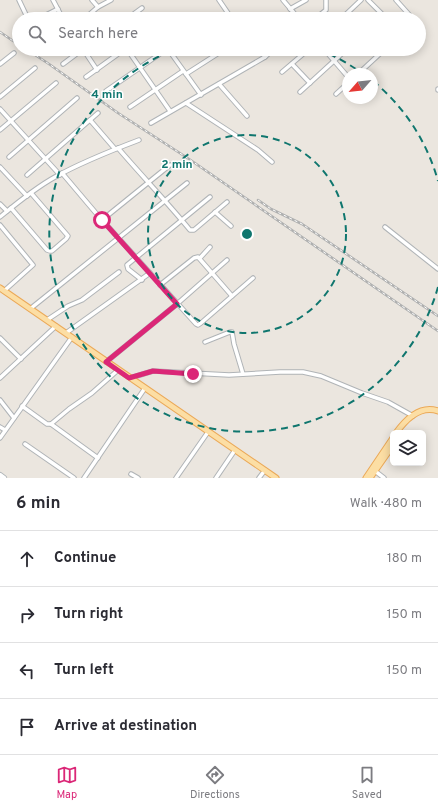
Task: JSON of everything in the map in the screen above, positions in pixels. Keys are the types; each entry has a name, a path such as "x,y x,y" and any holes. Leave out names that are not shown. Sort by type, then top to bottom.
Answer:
{"main road":[{"path":"2,290 276,478"},
{"path":"399,430 413,416 424,409 438,411"},
{"path":"402,430 404,425"},
{"path":"366,478 390,442"},
{"path":"370,478 390,449"}],"street":[{"path":"24,0 20,1 25,12"},
{"path":"53,0 60,12"},
{"path":"92,0 98,7"},
{"path":"92,12 111,0"},
{"path":"219,0 227,12"},
{"path":"283,0 293,12"},
{"path":"290,9 306,0"},
{"path":"324,12 326,10 326,0"},
{"path":"348,12 361,0"},
{"path":"368,0 380,12"},
{"path":"396,0 407,12"},
{"path":"137,12 142,8"},
{"path":"52,12 58,9"},
{"path":"0,64 12,55"},
{"path":"63,64 74,56"},
{"path":"88,56 97,70"},
{"path":"86,77 116,56"},
{"path":"131,56 170,111"},
{"path":"106,92 157,56"},
{"path":"172,56 201,95"},
{"path":"130,107 185,72 214,56"},
{"path":"282,72 301,56"},
{"path":"330,56 342,70"},
{"path":"300,92 339,56"},
{"path":"364,68 377,56"},
{"path":"151,123 265,57"},
{"path":"292,64 310,83"},
{"path":"0,97 35,68"},
{"path":"0,130 56,83"},
{"path":"219,84 247,116"},
{"path":"336,94 342,88"},
{"path":"9,156 77,98"},
{"path":"186,103 258,150 272,162"},
{"path":"0,108 194,323 198,325 253,278"},
{"path":"27,175 98,113"},
{"path":"90,120 183,220 190,230 192,231 227,202"},
{"path":"0,217 31,193 61,174 102,154 139,140"},
{"path":"102,220 170,164"},
{"path":"0,167 27,196"},
{"path":"30,309 187,183"},
{"path":"11,208 47,250 50,252 52,251 68,236 31,193"},
{"path":"142,280 127,267 210,197"},
{"path":"0,204 7,211"},
{"path":"215,212 231,226"},
{"path":"0,225 33,265 2,290"},
{"path":"385,227 438,269"},
{"path":"160,285 196,257 200,258 210,247"},
{"path":"200,258 232,296"},
{"path":"106,362 177,304 227,260"},
{"path":"47,320 68,306 82,300 119,272"},
{"path":"66,334 150,273"},
{"path":"0,378 56,326"},
{"path":"206,342 232,332 243,374"},
{"path":"0,338 21,359"},
{"path":"0,438 72,338"},
{"path":"51,424 69,409 97,390 118,370"},
{"path":"129,378 153,371 218,375 280,372 311,373 388,402 413,416"},
{"path":"84,478 144,388"},
{"path":"0,400 14,418"},
{"path":"22,406 47,424 51,424 98,458"},
{"path":"0,427 5,430"},
{"path":"176,478 208,432"},
{"path":"25,444 74,478"},
{"path":"216,478 235,450"},
{"path":"259,478 265,470"},
{"path":"375,471 384,478"},
{"path":"131,474 138,478"},
{"path":"0,475 4,478"}],"railway":[{"path":"0,32 12,40"},
{"path":"37,56 438,331"},
{"path":"258,200 271,209 302,224 438,316"}],"route":[{"path":"102,220 177,304 106,362 129,378 153,371 193,374"}]}
